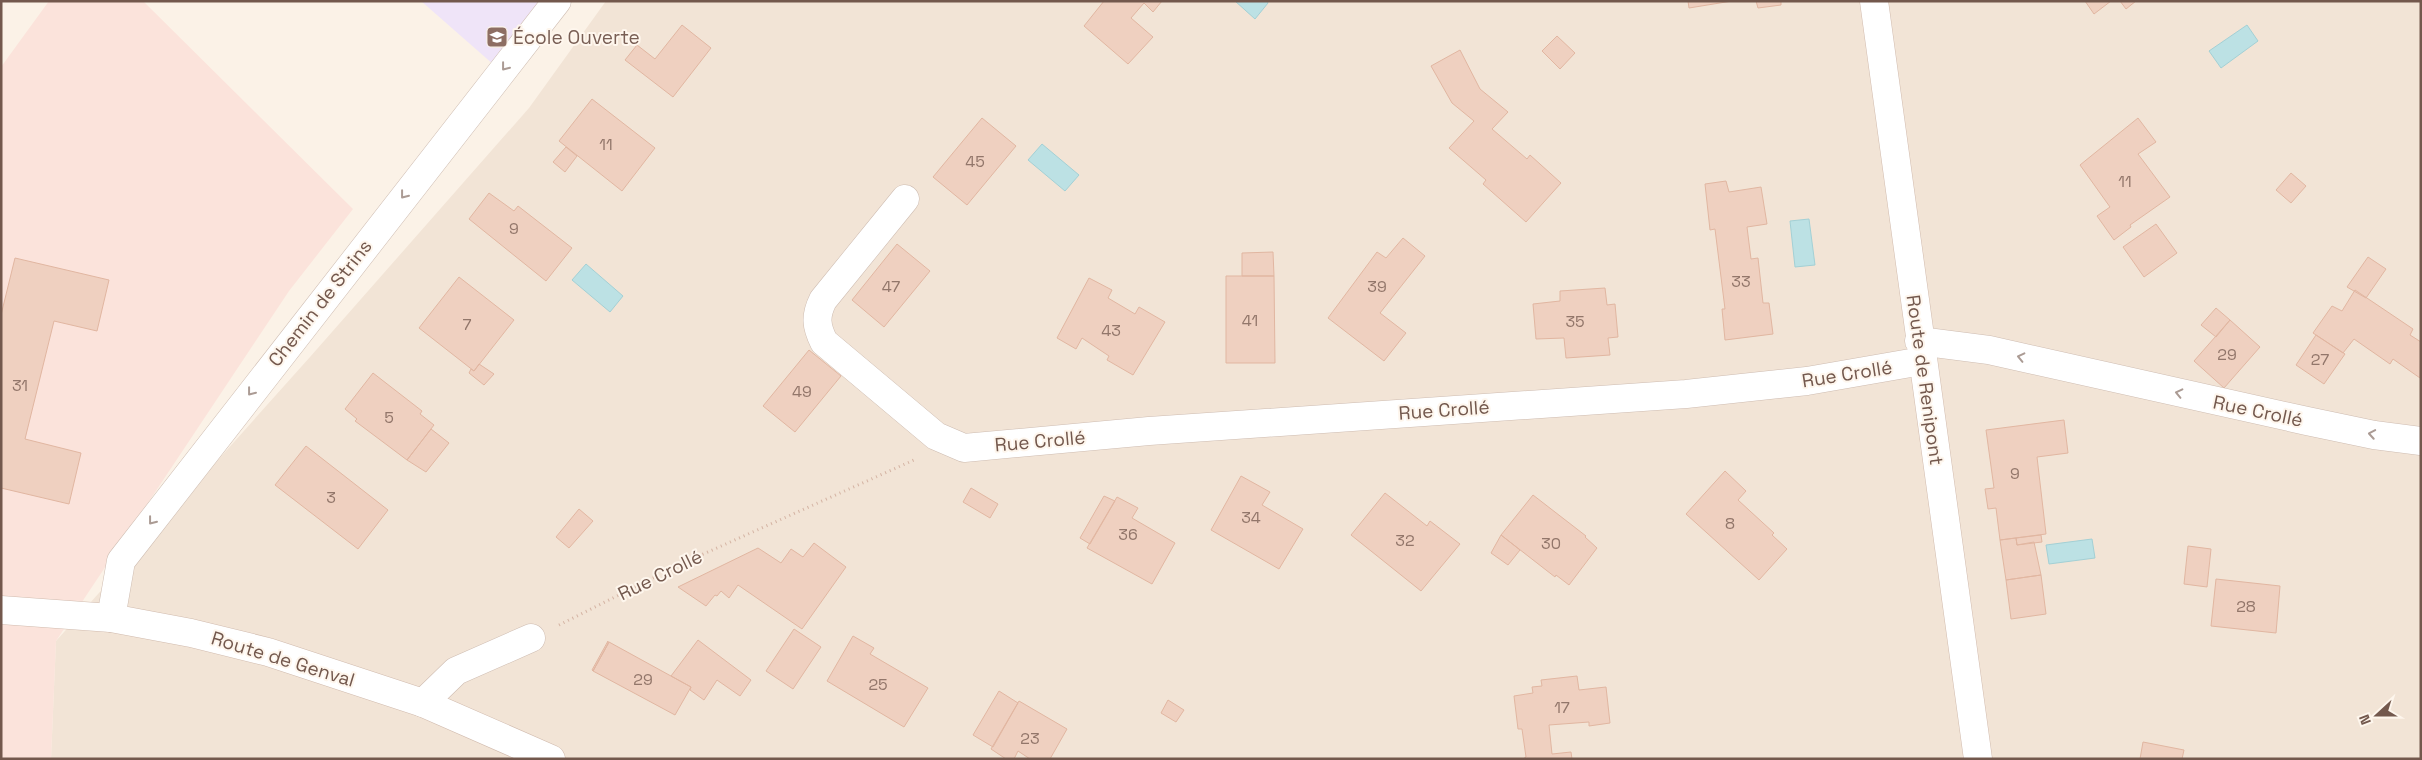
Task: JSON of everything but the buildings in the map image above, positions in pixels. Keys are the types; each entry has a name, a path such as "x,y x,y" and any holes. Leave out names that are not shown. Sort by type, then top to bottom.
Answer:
{"street":[{"name":"Chemin de Strins","path":"111,618 121,561 557,1"},
{"name":"Route de Renipont","path":"1874,1 1978,759"},
{"name":"Rue Crollé","path":"905,199 823,300 817,311 817,327 824,342 936,436 964,448 1149,431 1686,394 1807,381 1921,351 1989,350 2307,421 2374,435 2421,441"},
{"name":"Route de Genval","path":"1,610 111,618 191,633 268,652 423,703 552,759"},
{"path":"423,703 456,671 532,638"}],"path":[{"name":"Rue Crollé","path":"532,638 681,564 918,458"}],"shaded area":[{"path":"49,1 143,1 353,209 289,291 56,641 51,759 1,759 1,67"},
{"name":"École Ouverte","path":"421,1 563,1 502,72"},
{"path":"606,1 2421,1 2421,759 51,759 56,641 529,108"}],"water":[{"path":"1235,1 1267,1 1268,3 1255,19"},
{"path":"2247,25 2258,41 2221,68 2209,51"},
{"path":"1042,144 1079,175 1065,191 1028,160"},
{"path":"1809,219 1815,265 1795,267 1790,221"},
{"path":"586,264 623,296 610,312 572,280"},
{"path":"2092,539 2095,558 2049,564 2046,545"}],"place":[{"name":"École Ouverte","path":"497,37"}]}
